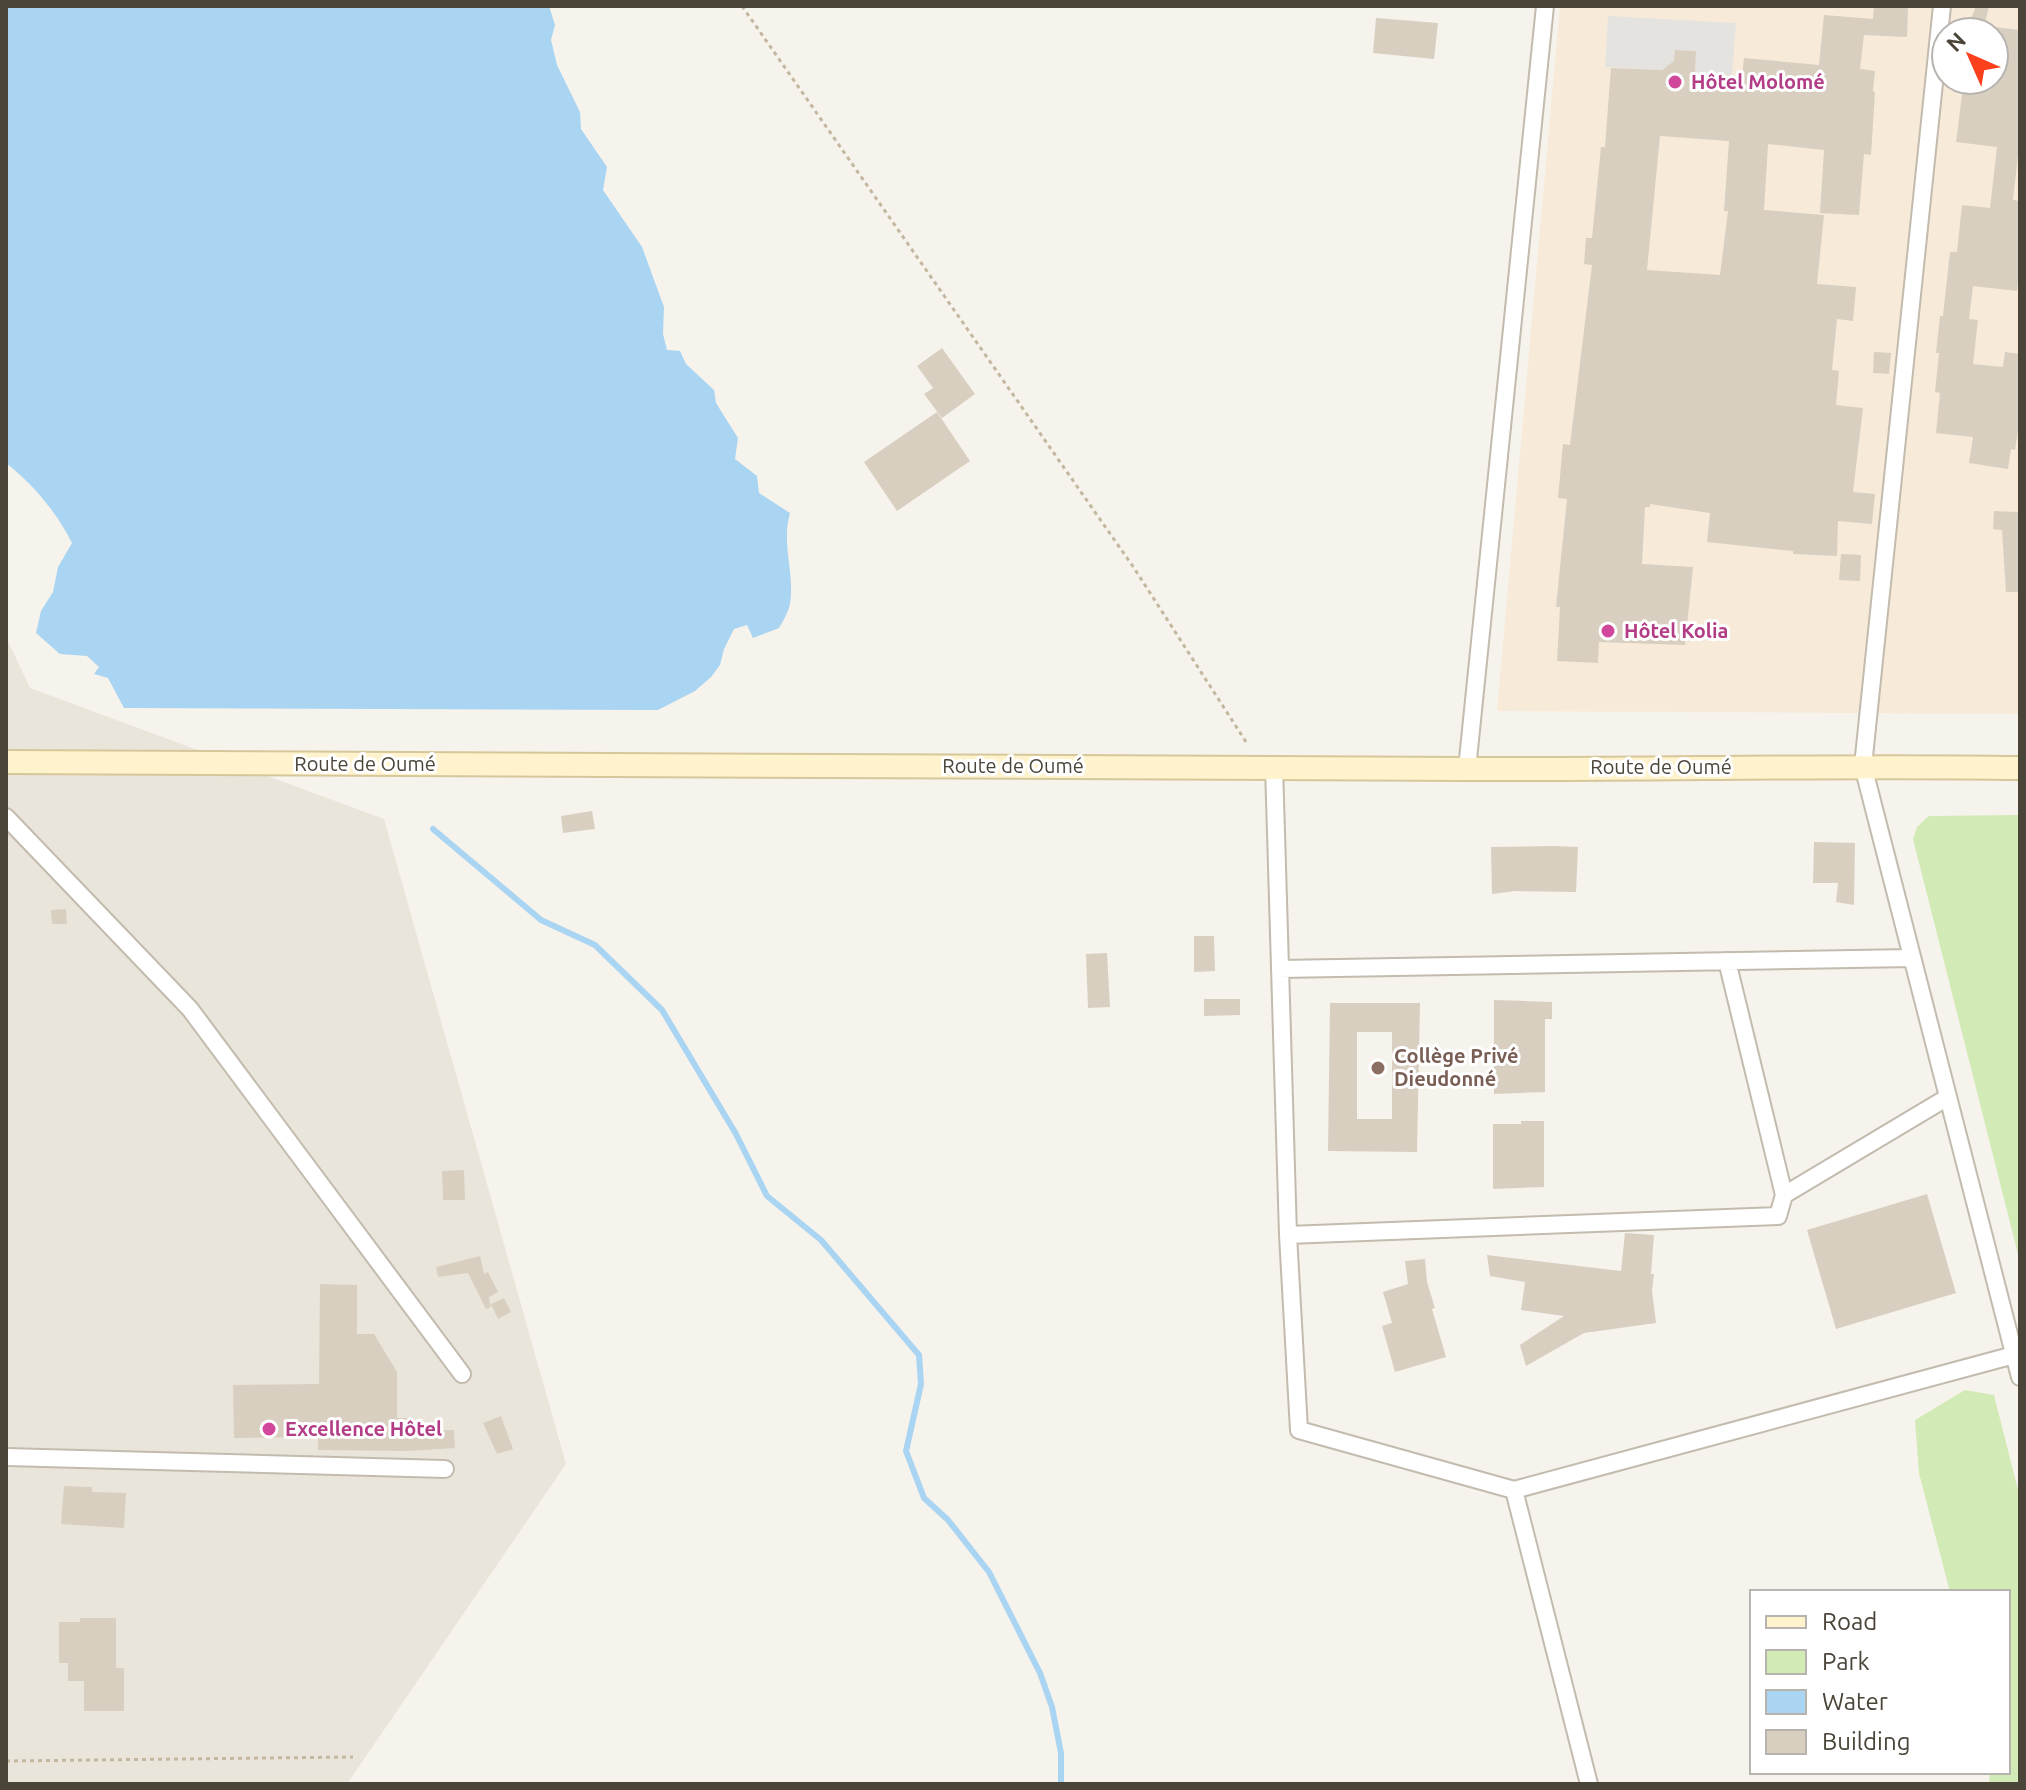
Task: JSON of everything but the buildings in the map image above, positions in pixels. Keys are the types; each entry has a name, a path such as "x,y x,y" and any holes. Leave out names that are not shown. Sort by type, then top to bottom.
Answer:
{"main road":[{"name":"Route de Oumé","path":"6,762 1467,769 2020,768"}],"street":[{"path":"1467,769 1545,6"},
{"path":"1942,6 1863,766 2020,1377"},
{"path":"1267,766 1280,969 1288,1235 1299,1430 1514,1490 2014,1355"},
{"path":"6,817 190,1009 462,1374"},
{"path":"1280,969 1912,958"},
{"path":"1288,1235 1778,1216 1784,1195 1727,961"},
{"path":"1784,1195 1948,1097"},
{"path":"6,1457 445,1469"},
{"path":"1514,1490 1589,1784"}],"path":[{"path":"742,6 1134,568 1267,766"},
{"path":"6,1761 353,1757"}],"shaded area":[{"path":"1560,6 2020,6 2020,714 1497,711"},
{"path":"1608,16 1736,23 1732,75 1695,73 1696,51 1676,50 1674,61 1662,70 1605,67"},
{"path":"6,637 30,688 384,819 566,1464 347,1784 6,1784"}],"green space":[{"path":"2020,815 2020,1262 1913,839 1917,827 1929,816"},
{"path":"1965,1390 1994,1395 2020,1498 2020,1784 1989,1784 1990,1774 2010,1774 2010,1590 1949,1590 1919,1473 1915,1420"}],"water":[{"path":"6,6 549,6 555,25 551,40 557,65 580,112 581,129 607,167 603,190 642,247 664,307 663,334 667,350 680,351 686,364 714,390 716,403 738,438 735,459 757,476 759,493 790,513 787,536 790,604 779,628 753,638 747,625 734,629 720,665 711,677 695,691 658,710 124,708 108,678 94,674 99,667 87,656 60,654 36,633 41,611 53,592 58,567 72,543 44,500 6,463"}],"waterway":[{"path":"433,829 541,920 595,945 662,1010 736,1134 767,1196 821,1240 919,1355 921,1384 906,1451 924,1498 948,1520 989,1572 1040,1673 1052,1707 1061,1753 1061,1784"}],"place":[{"name":"Hôtel Molomé","path":"1675,82"},
{"name":"Hôtel Kolia","path":"1608,631"},
{"name":"Collège Privé Dieudonné","path":"1378,1068"},
{"name":"Excellence Hôtel","path":"269,1429"}]}
